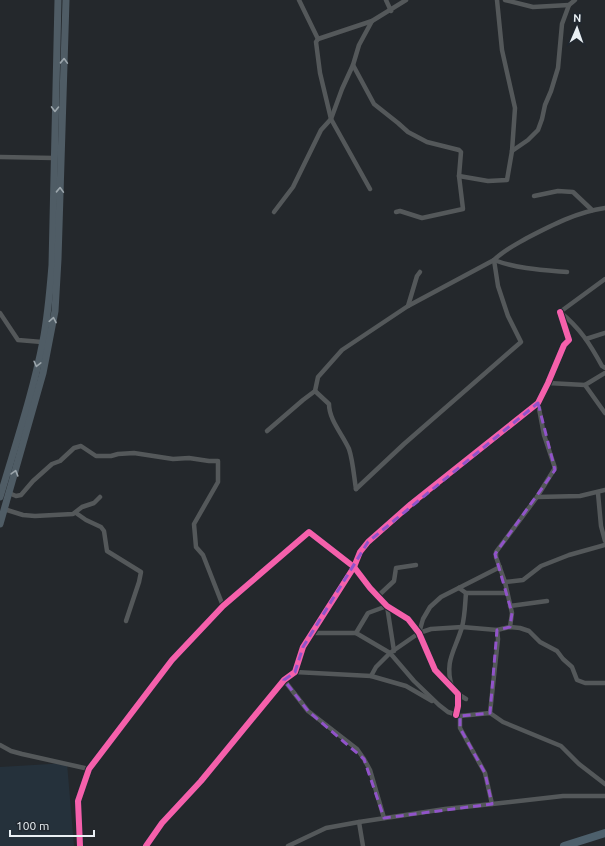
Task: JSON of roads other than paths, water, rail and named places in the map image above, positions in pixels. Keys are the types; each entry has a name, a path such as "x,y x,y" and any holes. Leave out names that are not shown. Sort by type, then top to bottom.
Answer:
{"highway":[{"path":"564,846 605,834"},
{"path":"582,846 605,839"}],"main road":[{"path":"0,497 18,436 42,342 48,308 52,265 58,0"},
{"path":"0,524 43,373 55,311 66,0"}],"street":[{"path":"300,0 318,39 316,42 320,73 331,119 370,189"},
{"path":"386,0 391,11"},
{"path":"318,39 372,21 391,11 406,0"},
{"path":"459,176 488,181 507,180 512,151 515,108 502,50 497,0"},
{"path":"505,0 533,7 569,5"},
{"path":"512,151 528,140 538,130 558,68 562,24 569,5 575,0"},
{"path":"274,212 293,187 320,130 331,119 353,65 359,45 372,21"},
{"path":"353,65 374,104 408,132 427,142 459,150 461,152 459,176 463,209 422,218 400,211 396,212"},
{"path":"0,157 54,158"},
{"path":"534,196 558,192 573,192 592,210"},
{"path":"267,431 297,404 316,391 318,377 342,350 408,306 494,260 502,252 541,231 573,216 592,210 605,208"},
{"path":"494,260 531,270 567,272"},
{"path":"316,391 329,404 329,409 338,432 349,451 356,489 404,444 521,342 508,316 498,286 494,260"},
{"path":"408,306 417,276 420,272"},
{"path":"560,312 605,280"},
{"path":"0,312 18,340 42,342"},
{"path":"560,312 574,323 586,339 602,366 605,368"},
{"path":"296,672 303,647 354,567 360,552 368,542 411,504 538,403 564,345 569,340 560,312"},
{"path":"586,339 605,333"},
{"path":"548,383 585,385 605,373"},
{"path":"585,385 605,413"},
{"path":"510,627 512,613 506,593 505,582 496,557 496,552 537,497 555,470 556,465 544,435 538,403"},
{"path":"9,493 16,496 21,495 33,481 52,464 60,462 74,448 81,446 96,456 134,453 173,459 189,458 218,461 218,482 194,524 194,532 196,547 203,555 223,606"},
{"path":"537,497 580,496 598,493 605,490"},
{"path":"598,493 601,526 605,541"},
{"path":"76,513 82,507 94,502 100,497"},
{"path":"4,509 23,515 35,516 76,513 101,528 104,531 107,551 141,572 126,621"},
{"path":"80,846 78,801 89,769 172,660 223,606 309,532 354,567 370,588 387,606 408,619 419,633 435,670 458,694 466,699"},
{"path":"505,582 523,580 541,566 569,555 605,545"},
{"path":"378,596 394,581 396,568 416,565"},
{"path":"419,633 423,619 432,605 450,592 500,567"},
{"path":"459,588 466,593 506,593"},
{"path":"453,689 449,676 449,666 462,627 465,614 466,593"},
{"path":"510,606 547,601"},
{"path":"356,633 368,613 387,606"},
{"path":"387,606 392,652"},
{"path":"371,676 376,667 392,652 419,633 432,628 462,627 497,630 510,627 529,631 540,642 558,651 562,659 572,667 577,680 585,683 605,683"},
{"path":"490,714 498,639 497,630"},
{"path":"312,633 356,633 392,652 414,681 448,712 458,716 490,714 503,722 561,746 579,764 605,784"},
{"path":"146,846 162,823 201,782 284,680 296,672 371,676 406,686 439,705"},
{"path":"284,680 308,710 357,749 370,770 384,818"},
{"path":"458,694 458,716 460,728 485,773 492,804"},
{"path":"0,745 11,751 22,754 89,769"},
{"path":"288,846 326,828 358,822 563,796 605,796"},
{"path":"358,822 363,846"}]}
